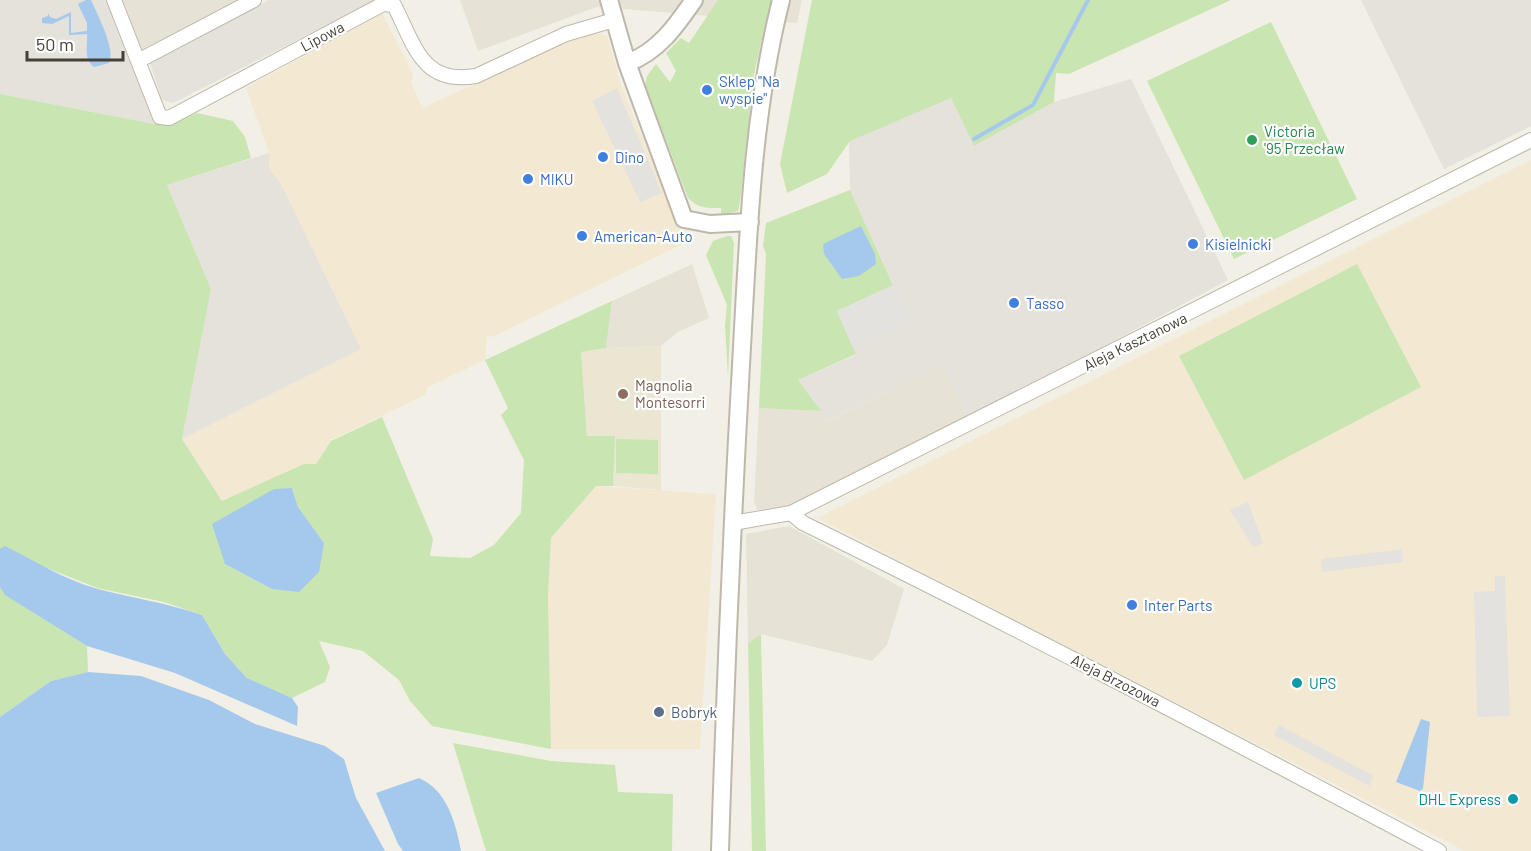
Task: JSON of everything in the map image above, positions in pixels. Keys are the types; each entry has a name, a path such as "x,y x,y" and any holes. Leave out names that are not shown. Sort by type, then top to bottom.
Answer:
{"street":[{"name":"Lipowa","path":"114,0 160,117 169,118 383,4 394,5 418,53 432,69 445,77 461,79 476,76 566,34 614,20"},
{"path":"138,61 254,0"},
{"path":"609,0 627,63 684,219 711,224 750,222"},
{"path":"627,63 648,53 658,45 694,0"},
{"path":"720,851 733,523 750,222 761,95 780,0"},
{"name":"Aleja Kasztanowa","path":"733,523 791,513 1531,140"},
{"name":"Aleja Brzozowa","path":"791,513 803,523 906,572 1144,694 1439,851"}],"shaded area":[{"path":"0,0 105,0 154,124 0,94"},
{"path":"123,0 242,0 142,50"},
{"path":"269,0 376,0 173,103 162,100 150,63"},
{"path":"460,0 802,0 797,23 597,7 478,51"},
{"path":"1361,0 1531,0 1531,126 1444,169"},
{"path":"382,13 413,74 411,83 422,108 578,37 594,33 607,35 621,85 685,243 492,337 487,336 485,360 428,387 425,395 331,440 316,464 222,501 182,439 361,349 281,184 269,168 269,153 246,88"},
{"path":"1131,79 1228,280 969,418 942,364 825,422 821,411 798,380 856,355 837,311 893,284 850,190 849,141 951,98 974,146 1054,102"},
{"path":"617,88 662,193 640,202 592,101"},
{"path":"269,153 269,168 281,184 361,349 182,439 211,289 167,185"},
{"path":"1531,160 1531,851 1465,851 817,518"},
{"path":"692,264 709,318 678,332 661,346 606,348 612,301"},
{"path":"893,285 912,321 853,348 837,311"},
{"name":"Magnolia Montesorri","path":"661,346 661,490 613,486 614,436 587,436 581,352 606,348"},
{"path":"942,364 969,418 788,507 757,510 754,501 759,408 821,411 826,422"},
{"path":"596,486 716,494 700,749 551,749 548,595 551,538"},
{"path":"1248,502 1263,543 1253,547 1230,510"},
{"path":"789,526 904,589 887,645 872,661 761,634 748,643 746,534"},
{"path":"1402,549 1403,562 1322,572 1321,559"},
{"path":"1495,576 1505,576 1510,716 1477,717 1474,592 1495,591"},
{"path":"1279,725 1374,776 1369,786 1274,735"}],"green space":[{"path":"718,0 771,0 754,74 738,211 721,215 721,208 700,206 688,198 645,85 647,76 656,64 670,82 676,71 666,53 681,38 689,43"},
{"path":"812,0 1231,0 1069,74 1056,73 1054,102 974,146 951,98 850,141 827,174 787,193 780,164"},
{"name":"Victoria '95 Przecław","path":"1271,22 1357,199 1234,259 1147,81"},
{"path":"0,94 154,124 168,124 197,113 233,121 245,137 251,158 167,185 211,289 182,439 222,501 304,464 316,464 331,441 382,417 433,539 430,556 470,558 494,545 521,513 524,460 501,415 508,408 485,360 612,301 606,348 581,352 587,436 615,436 613,486 596,486 551,538 548,595 551,749 432,726 410,701 399,680 363,651 319,641 330,667 325,682 292,698 247,678 225,654 202,615 164,602 97,588 0,549","holes":["292,488 298,507 324,543 272,589 225,564"]},
{"path":"850,190 893,285 837,311 856,354 798,380 821,411 759,408 766,254 763,246 766,223"},
{"path":"731,236 734,243 728,377 725,326 727,305 706,255 713,241"},
{"path":"1357,264 1421,387 1244,480 1179,356"},
{"path":"616,439 658,440 658,474 616,473"},
{"path":"0,587 6,595 87,646 88,672 51,681 0,717"},
{"path":"761,634 766,851 752,851 748,643"},
{"path":"453,743 551,761 615,765 618,792 673,794 672,851 486,851"}],"water":[{"path":"91,0 110,49 109,63 94,67 87,56 87,34 69,35 69,16 52,24 42,23 42,18 48,16 48,13 50,17 56,19 71,12 71,33 87,31 87,23 78,4"},
{"path":"861,226 875,254 876,264 859,276 842,279 824,254 823,244"},
{"path":"292,488 298,507 324,543 319,572 299,592 272,589 225,564 212,524 274,489"},
{"path":"5,546 86,585 202,615 225,654 247,678 292,698 298,707 297,726 175,673 87,646 5,595 0,587 0,549"},
{"path":"88,672 141,676 209,700 255,724 325,746 344,759 356,798 385,851 0,851 0,717 51,681"},
{"path":"1421,719 1430,722 1423,789 1420,791 1396,782"},
{"path":"419,778 429,783 437,791 449,808 461,851 403,851 398,844 376,793"}],"waterway":[{"path":"974,139 1033,105 1088,0"}],"place":[{"name":"Sklep \"Na wyspie\"","path":"707,90"},
{"name":"Victoria '95 Przecław","path":"1252,140"},
{"name":"Dino","path":"603,157"},
{"name":"MIKU","path":"528,179"},
{"name":"American-Auto","path":"582,236"},
{"name":"Kisielnicki","path":"1193,244"},
{"name":"Tasso","path":"1014,303"},
{"name":"Magnolia Montesorri","path":"623,394"},
{"name":"Inter Parts","path":"1132,605"},
{"name":"UPS","path":"1297,683"},
{"name":"Bobryk","path":"659,712"},
{"name":"DHL Express","path":"1513,799"}]}
